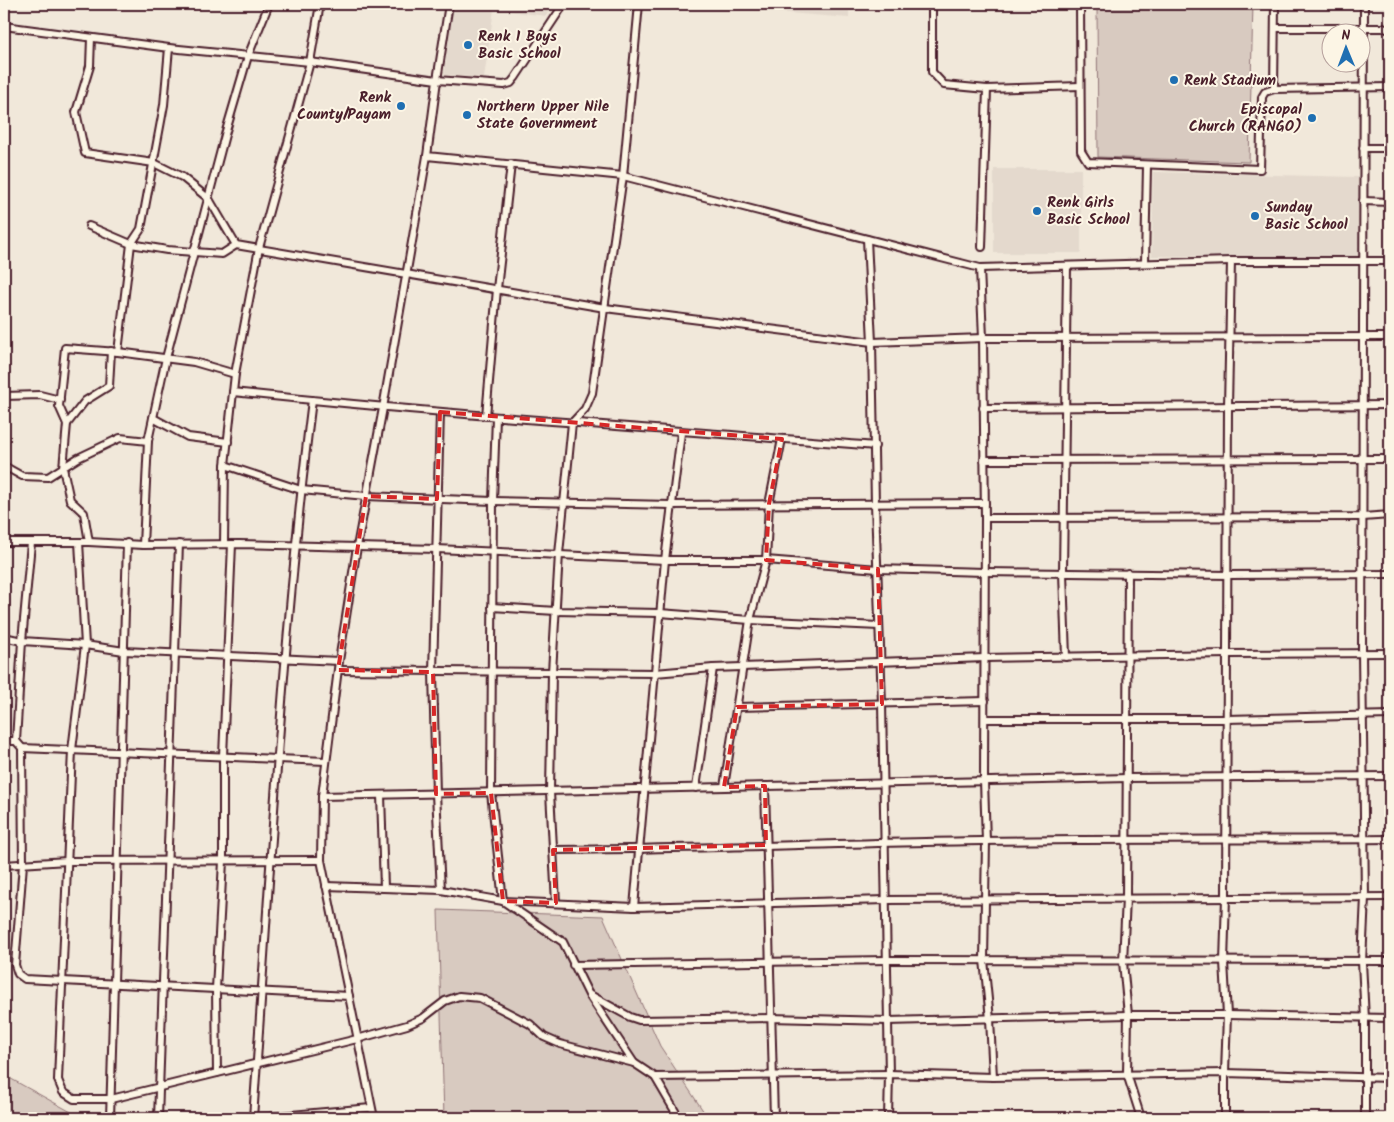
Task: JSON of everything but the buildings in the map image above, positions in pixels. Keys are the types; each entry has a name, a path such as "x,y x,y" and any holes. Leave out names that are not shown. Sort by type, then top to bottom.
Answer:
{"street":[{"path":"143,545 148,441 166,358 226,131 248,56 269,4"},
{"path":"224,544 225,465 235,374 259,248 310,62 320,4"},
{"path":"374,1118 321,860 322,796 339,661 357,547 407,275 427,156 449,4"},
{"path":"4,26 169,48 310,62 437,80 504,85 511,83 564,4"},
{"path":"556,903 550,792 552,672 559,554 572,423 585,409 592,394 605,308 623,176 639,4"},
{"path":"932,4 932,72 944,86 987,89 1080,86"},
{"path":"1080,4 1081,151 1088,162 1147,166 1260,169 1262,97 1265,92 1274,89 1390,87"},
{"path":"1274,89 1275,4"},
{"path":"1363,22 1364,4"},
{"path":"1275,28 1322,28"},
{"path":"1372,28 1390,28"},
{"path":"91,38 90,66 76,112 85,153 154,163 182,177 209,199 236,245"},
{"path":"66,424 85,401 109,386 131,244 141,229 154,163 164,105 169,48"},
{"path":"1364,72 1362,653 1365,897 1362,962 1365,1019 1365,1118"},
{"path":"982,247 987,89"},
{"path":"1363,148 1390,148"},
{"path":"427,156 623,176 980,268 1231,261 1390,262"},
{"path":"486,416 497,289 511,164"},
{"path":"1145,263 1147,166"},
{"path":"1363,202 1390,202"},
{"path":"89,226 131,244 167,250 222,254 236,245 259,248 605,308 872,342 983,338 1390,337"},
{"path":"867,239 872,342 884,783 889,1074 888,1118"},
{"path":"1225,1118 1227,1015 1224,962 1227,840 1228,406 1231,261"},
{"path":"1066,657 1063,573 1067,266"},
{"path":"980,268 983,338 985,503 984,781 986,841 984,960 993,1077"},
{"path":"89,542 84,513 70,500 63,468 66,424 59,406 65,348 194,362 235,374"},
{"path":"233,392 383,408 875,446"},
{"path":"4,396 40,395 60,400"},
{"path":"253,1118 286,659 301,490 312,400"},
{"path":"983,408 1390,404"},
{"path":"440,412 433,672 441,890"},
{"path":"496,417 492,501 491,793 503,901 563,942 589,995 634,1063"},
{"path":"153,418 188,437 228,442"},
{"path":"634,907 665,560 681,432"},
{"path":"4,466 22,476 48,477 120,438 148,441"},
{"path":"724,787 750,620 766,560 769,504 782,439"},
{"path":"984,460 1390,459"},
{"path":"225,465 301,490 366,496 671,505 985,503"},
{"path":"985,518 1363,517 1390,515"},
{"path":"4,542 89,542 143,545 232,544 437,549 665,560 766,560 878,569 984,572 1229,575 1390,574"},
{"path":"79,542 85,645 72,750 58,1080 63,1092 74,1099 111,1099 257,1064 407,1025 423,1018 445,1001 459,996 480,998 530,1024 544,1037 560,1044 634,1063 655,1077 679,1118"},
{"path":"31,543 22,641 16,741 22,748 23,864 15,965 18,974 25,979 349,996"},
{"path":"110,1118 126,543"},
{"path":"158,1118 179,544"},
{"path":"217,1073 216,989 223,861 223,756 232,544"},
{"path":"1128,573 1128,778 1123,962 1128,1015 1127,1074 1141,1118"},
{"path":"492,607 660,613 750,620 879,626"},
{"path":"4,637 22,641 85,645 124,651 339,661"},
{"path":"338,670 655,672 713,668 984,658 1390,653"},
{"path":"696,788 713,668"},
{"path":"736,707 985,702"},
{"path":"985,719 1227,719 1390,715"},
{"path":"4,741 16,741"},
{"path":"22,748 326,761"},
{"path":"322,796 1128,778 1390,776"},
{"path":"764,786 774,1118"},
{"path":"381,795 384,888"},
{"path":"553,850 885,842 1390,839"},
{"path":"4,865 67,861 321,860"},
{"path":"326,886 441,890 503,901 634,907 886,900 1390,897"},
{"path":"573,965 887,960 1390,962"},
{"path":"589,995 630,1017 640,1020 770,1018 888,1021 1128,1015 1390,1018"},
{"path":"655,1077 889,1074 993,1077 1225,1072 1390,1078"},
{"path":"257,1118 371,1108"}],"highlighted area":[{"path":"440,412 782,439 769,504 766,560 878,569 882,704 737,707 724,787 765,786 766,845 553,850 556,903 503,901 491,793 436,794 433,672 338,670 366,496 437,499"}],"shaded area":[{"name":"Renk 1 Boys Basic School","path":"453,4 553,4 546,16 494,9 484,78 444,75"},
{"path":"755,4 849,4 849,18 754,10"},
{"name":"Renk Stadium","path":"1097,4 1253,4 1249,162 1098,157"},
{"name":"Renk Girls Basic School","path":"994,169 1081,169 1081,253 994,253"},
{"name":"Sunday Basic School","path":"1153,172 1358,177 1359,257 1152,256"},
{"path":"438,910 603,916 660,1046 708,1118 444,1118"},
{"path":"4,1075 82,1118 4,1118"}],"place":[{"name":"Renk 1 Boys Basic School","path":"468,45"},
{"name":"Renk Stadium","path":"1174,80"},
{"name":"Renk County/Payam","path":"401,106"},
{"name":"Northern Upper Nile State Government","path":"467,115"},
{"name":"Episcopal Church (RANGO)","path":"1312,118"},
{"name":"Renk Girls Basic School","path":"1037,211"},
{"name":"Sunday Basic School","path":"1255,216"}]}
